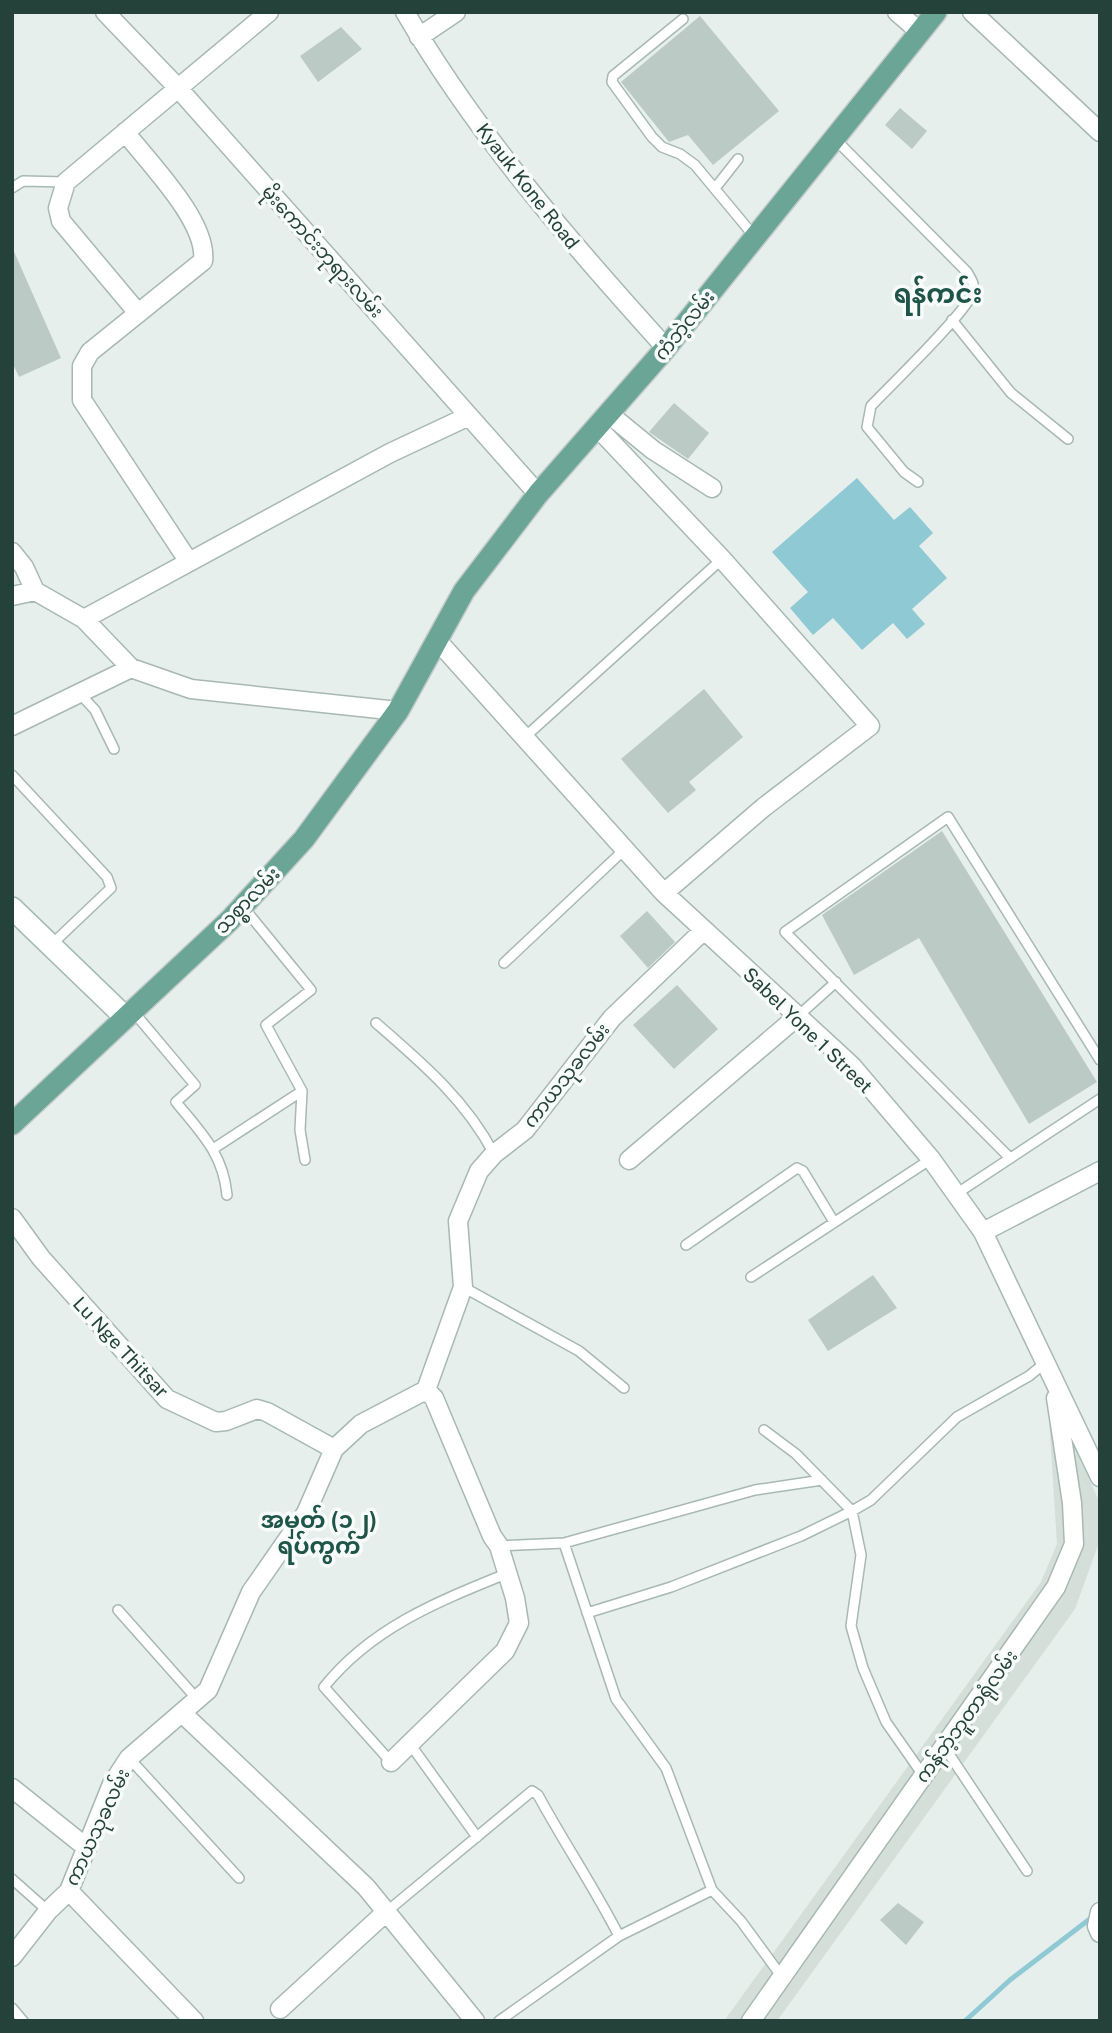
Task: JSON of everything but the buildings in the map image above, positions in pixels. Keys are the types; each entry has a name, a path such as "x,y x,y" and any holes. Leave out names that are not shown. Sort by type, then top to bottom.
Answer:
{"main road":[{"name":"ကံဘဲ့လမ်း","path":"436,639 464,590 538,494 666,348 936,12"},
{"name":"သစ္စာလမ်း","path":"13,1120 242,906 304,839 398,711 436,639"},
{"path":"12,908 50,947 128,1013"}],"street":[{"name":"မိုးကောင်းဘုရားလမ်း","path":"105,12 178,88 538,494"},
{"path":"138,313 61,221 58,208 66,182 269,12"},
{"name":"Kyauk Kone Road","path":"405,12 472,116 589,264 666,348"},
{"path":"419,37 456,12"},
{"path":"897,12 920,32"},
{"path":"972,12 1100,132"},
{"path":"125,132 198,227 205,248 203,261 90,352 82,366 82,400 189,562"},
{"path":"84,619 390,453 469,416"},
{"path":"603,420 712,488"},
{"path":"603,420 870,726 764,807 664,893"},
{"path":"12,552 24,566 36,591 84,619 131,668 191,689 398,711"},
{"path":"12,596 36,591"},
{"name":"Sabel Yone 1 Street","path":"436,639 526,736 664,893 703,932 852,1066 931,1159 984,1233 1100,1477"},
{"path":"12,726 81,695 131,668"},
{"name":"ကာယသုခလမ်း","path":"12,1957 48,1911 69,1891 112,1784 129,1758 208,1690 251,1592 306,1513 334,1448 361,1424 426,1390 463,1287 458,1220 479,1171 494,1154 525,1130 612,1018 703,932"},
{"path":"629,1160 799,1016"},
{"path":"984,1233 1100,1171"},
{"name":"Lu Nge Thitsar","path":"12,1218 41,1258 167,1399 216,1422 257,1409 334,1448"},
{"name":"ကန်ဘဲ့ဘူတာရုံလမ်း","path":"751,2021 1056,1587 1074,1544 1072,1503 1049,1370"},
{"path":"391,1762 505,1651 519,1623 499,1546 492,1536 434,1398 426,1390"},
{"path":"182,1713 366,1887 475,2021"},
{"path":"12,1788 86,1848"},
{"path":"69,1891 194,2021"},
{"path":"1100,1912 1097,1926 1100,1933"},
{"path":"280,2009 385,1913"}],"lane":[{"path":"683,19 613,76 612,82 657,142 695,165 716,187 755,238"},
{"path":"835,139 967,272 974,285 972,296 871,406 867,415 867,427 904,472 918,482"},
{"path":"716,187 738,159"},
{"path":"12,188 23,181 66,182"},
{"path":"952,320 1011,393 1068,439"},
{"path":"526,736 722,559"},
{"path":"81,695 95,710 114,749"},
{"path":"12,775 107,877 111,888 50,947"},
{"path":"1010,1158 785,932 948,817 1100,1060"},
{"path":"503,963 624,850"},
{"path":"242,906 311,990 266,1026 302,1091 300,1130 305,1160"},
{"path":"799,1016 836,982"},
{"path":"128,1013 195,1085 176,1102 213,1149 225,1172 227,1195"},
{"path":"376,1023 438,1077 481,1129 494,1154"},
{"path":"213,1149 302,1091"},
{"path":"956,1194 1100,1099"},
{"path":"751,1277 931,1159"},
{"path":"686,1244 797,1168 803,1171 834,1222"},
{"path":"463,1287 579,1352 624,1388"},
{"path":"587,1613 671,1587 801,1535 852,1511 881,1491 957,1417 1029,1376 1049,1370"},
{"path":"764,1430 796,1454 852,1511 861,1555 851,1626 863,1668 886,1722 923,1775"},
{"path":"499,1546 564,1543 755,1490 822,1480"},
{"path":"564,1543 616,1699 653,1748 673,1783 712,1890 741,1922 782,1977"},
{"path":"391,1762 324,1687 380,1633 426,1606 508,1573"},
{"path":"118,1610 197,1699"},
{"path":"410,1744 477,1837"},
{"path":"945,1748 1027,1871"},
{"path":"129,1758 239,1878"},
{"path":"385,1913 532,1791 538,1795 564,1843 592,1882 619,1936"},
{"path":"12,1878 48,1911"},
{"path":"499,2021 619,1936 712,1890"},
{"path":"12,2008 23,2021"}],"shaded area":[{"path":"1047,1387 1100,1503 1100,1540 1075,1609 777,2021 724,2021 1041,1582 1057,1544"}],"water":[{"path":"857,478 894,520 910,507 933,533 919,546 947,578 912,609 925,624 907,639 893,623 862,650 833,618 813,635 790,608 808,592 772,552"}],"waterway":[{"path":"965,2021 1010,1980 1095,1915"}],"district":[{"name":"ရန်ကင်း","path":"938,294"},
{"name":"အမှတ် (၁၂) ရပ်ကွက်","path":"319,1533"}]}
